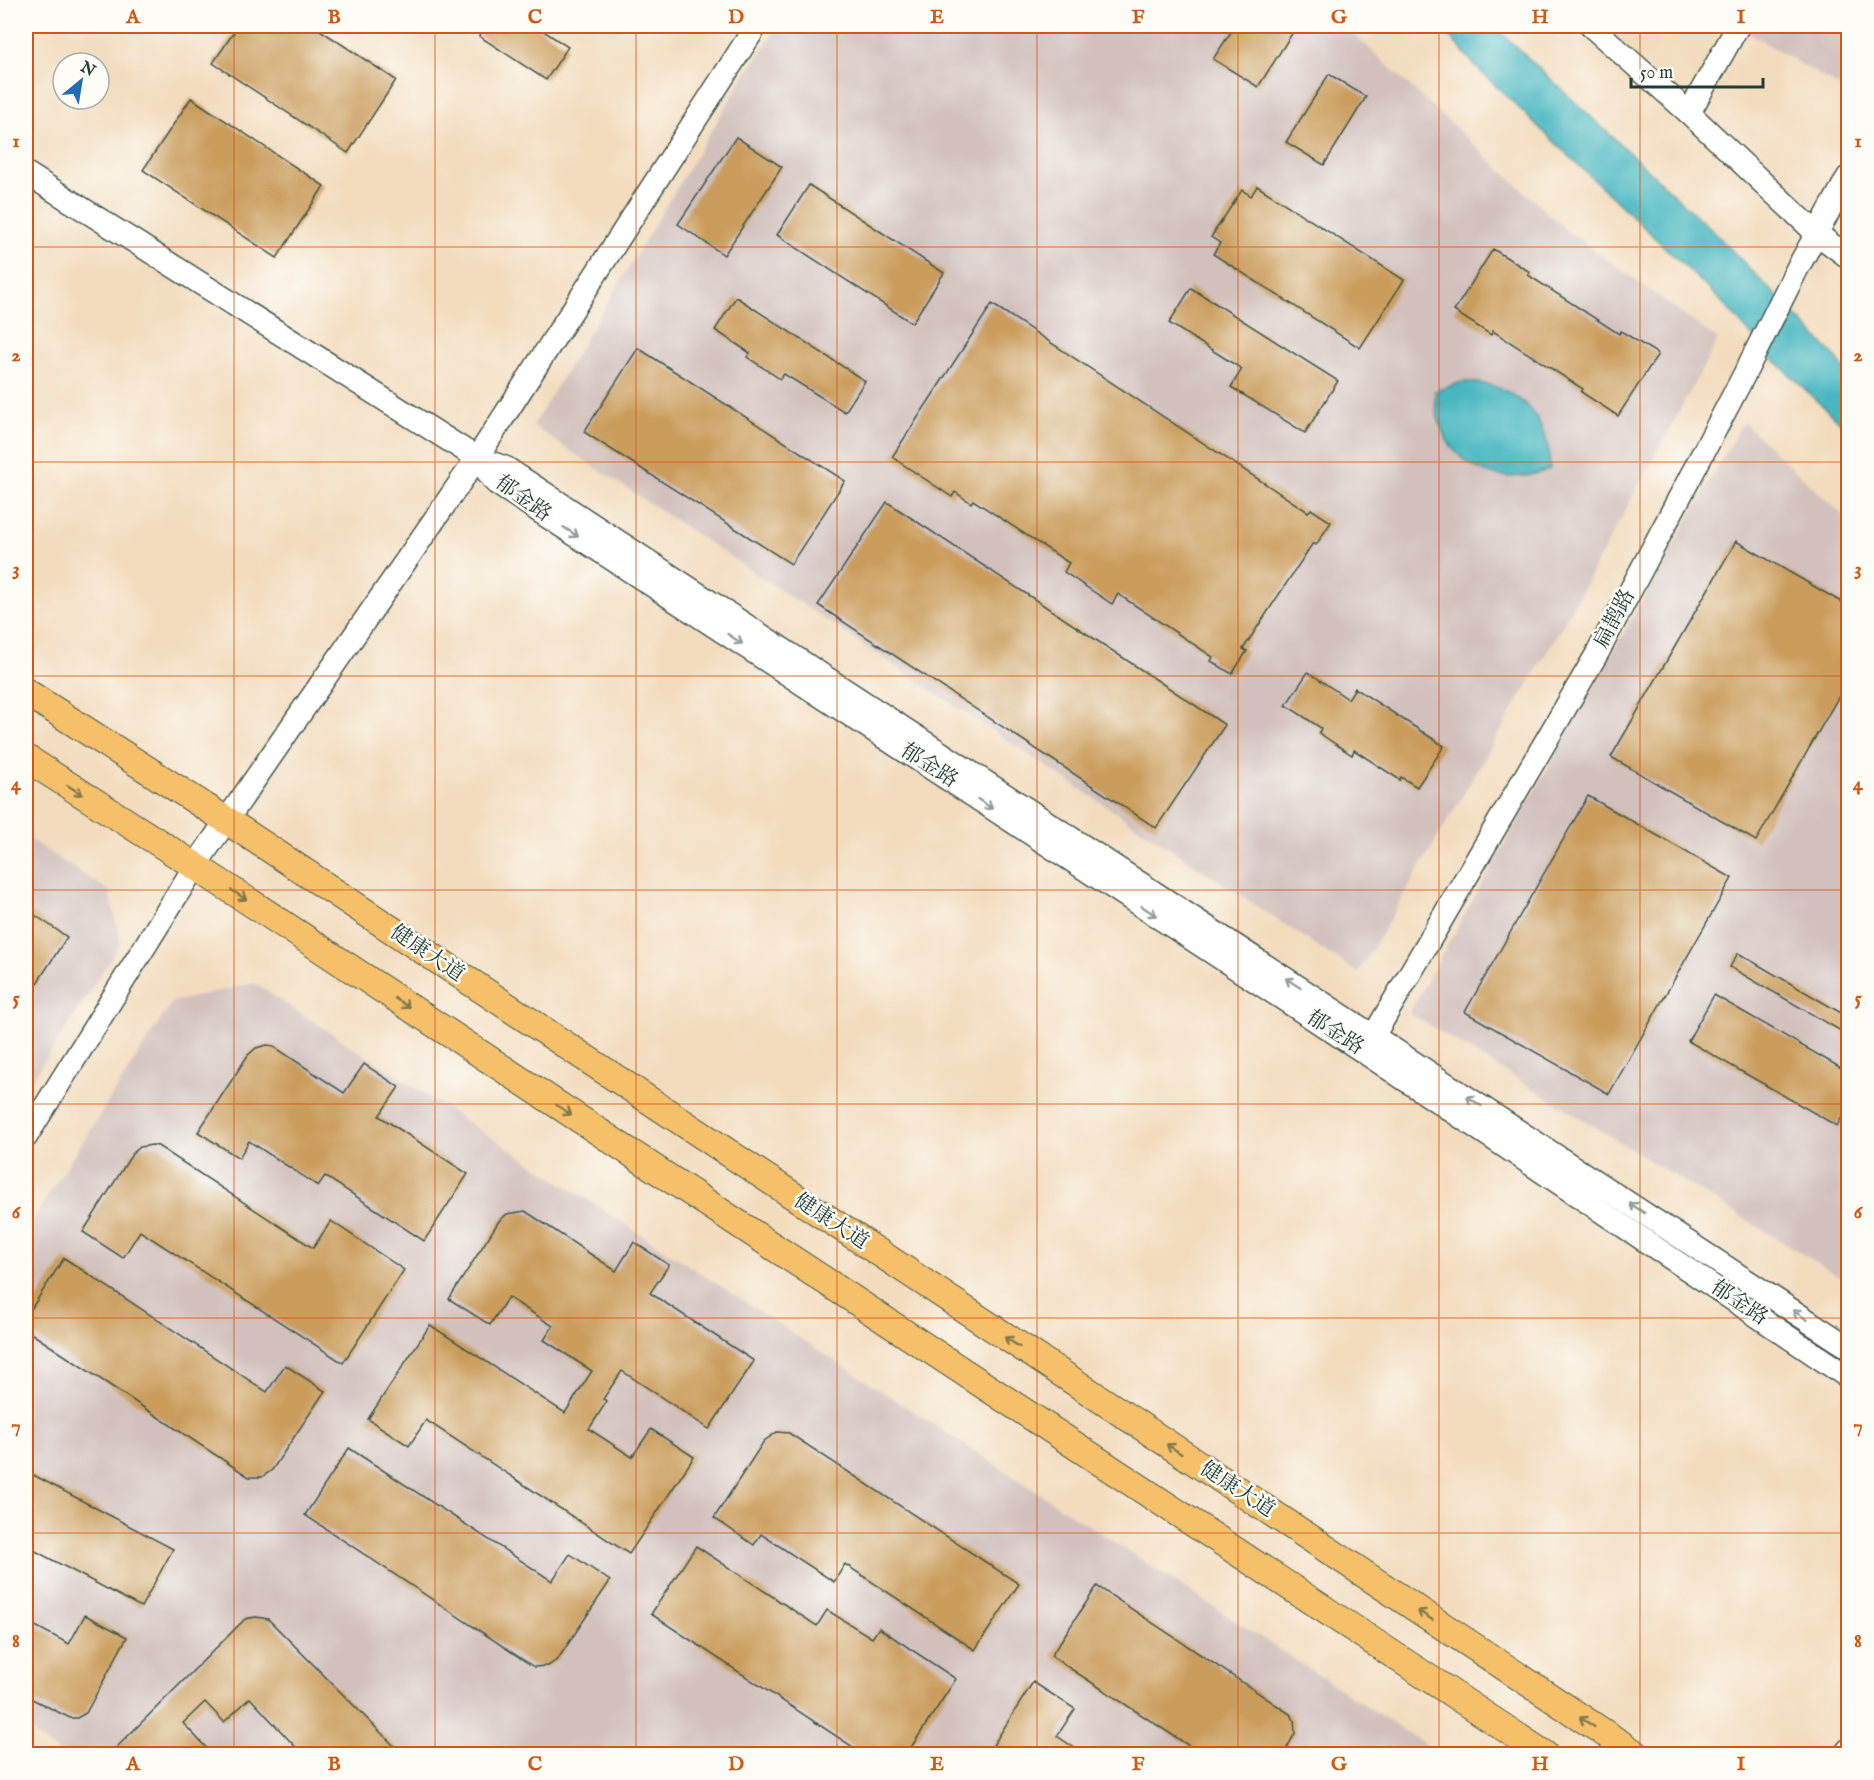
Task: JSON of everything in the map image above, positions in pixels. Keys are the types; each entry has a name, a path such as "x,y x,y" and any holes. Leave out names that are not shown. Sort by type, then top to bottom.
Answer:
{"main road":[{"name":"健康大道","path":"26,692 226,820 1636,1755"},
{"path":"26,758 195,866 1544,1755"}],"street":[{"path":"26,1137 195,866 477,458 756,26"},
{"path":"1591,26 1689,113 1816,233 1848,257"},
{"path":"1689,113 1738,26"},
{"path":"26,173 477,458"},
{"name":"扁鹊路","path":"1369,1044 1598,652 1743,377 1797,268 1848,177"},
{"name":"郁金路","path":"477,458 496,483 1369,1044 1848,1347"},
{"name":"郁金路","path":"1369,1044 1848,1377"},
{"path":"1845,1755 1848,1750"}],"shaded area":[{"path":"778,26 1345,26 1565,229 1718,340 1565,621 1358,973 533,426 740,83"},
{"path":"1737,26 1848,26 1848,92"},
{"path":"1743,422 1848,520 1848,1282 1409,1013"},
{"path":"26,837 109,891 121,943 26,1090"},
{"path":"254,983 1440,1754 61,1754 26,1729 26,1230 172,1002"}],"water":[{"path":"1441,26 1494,26 1714,232 1833,354 1848,373 1848,430 1769,355 1720,300 1477,68"},
{"path":"1462,382 1499,388 1514,395 1526,405 1544,433 1550,469 1528,475 1506,476 1487,472 1469,464 1455,451 1444,434 1437,414 1435,391"}],"building":[{"path":"238,26 314,26 396,80 348,153 213,63"},
{"path":"486,26 536,26 568,47 546,80 479,36"},
{"path":"1235,26 1282,26 1293,32 1258,87 1213,59"},
{"path":"1329,74 1366,97 1324,165 1286,142"},
{"path":"191,98 324,186 277,258 143,170"},
{"path":"736,137 782,167 724,255 678,224"},
{"path":"809,185 944,273 912,323 777,235"},
{"path":"1257,186 1404,280 1360,348 1213,254 1220,243 1211,237 1242,190 1251,196"},
{"path":"1493,249 1530,272 1528,275 1619,334 1621,331 1658,354 1618,416 1581,392 1583,389 1493,331 1491,335 1454,311"},
{"path":"1191,288 1338,381 1305,433 1231,387 1242,369 1169,323"},
{"path":"736,297 865,381 845,412 784,374 780,379 747,357 750,353 715,330"},
{"path":"992,304 1308,512 1311,509 1331,522 1316,545 1313,543 1243,649 1247,651 1232,674 1211,661 1213,657 1118,594 1112,604 1064,572 1069,563 973,500 971,503 955,492 952,497 892,457"},
{"path":"638,348 845,481 791,564 584,432"},
{"path":"887,502 1225,725 1156,828 818,605"},
{"path":"1736,541 1848,606 1848,680 1756,841 1611,757"},
{"path":"1308,672 1348,699 1355,688 1444,746 1417,787 1401,777 1400,780 1354,750 1352,755 1319,733 1321,728 1286,705"},
{"path":"1588,796 1732,878 1609,1094 1465,1012"},
{"path":"26,909 67,937 26,1000"},
{"path":"1738,953 1848,1017 1848,1035 1730,967"},
{"path":"1714,995 1848,1072 1848,1106 1837,1126 1688,1041"},
{"path":"273,1046 344,1093 364,1064 399,1087 379,1116 468,1174 424,1241 325,1176 318,1186 249,1141 239,1158 198,1132 248,1055 256,1048"},
{"path":"158,1146 313,1248 331,1221 404,1270 343,1363 140,1231 123,1258 83,1232 132,1154 140,1147"},
{"path":"525,1211 616,1271 634,1242 669,1265 650,1293 754,1361 709,1429 622,1371 603,1399 607,1401 589,1429 632,1457 651,1429 694,1457 629,1554 426,1420 409,1446 368,1419 430,1325 565,1413 592,1371 544,1340 553,1326 508,1297 490,1325 449,1299 499,1221 507,1214"},
{"path":"64,1258 267,1392 285,1365 325,1391 272,1470 262,1477 249,1477 26,1330 26,1317"},
{"path":"777,1432 789,1433 1019,1584 975,1650 845,1564 834,1582 761,1534 754,1545 714,1518 764,1441"},
{"path":"349,1448 552,1581 570,1554 610,1581 558,1659 548,1666 534,1667 305,1515"},
{"path":"26,1471 173,1549 141,1607 26,1546"},
{"path":"696,1546 817,1626 827,1610 872,1638 879,1628 956,1679 906,1755 865,1755 651,1614"},
{"path":"1097,1586 1290,1714 1294,1720 1295,1733 1283,1755 1203,1755 1051,1656"},
{"path":"85,1615 127,1637 86,1713 77,1718 70,1718 26,1696 26,1621 69,1644"},
{"path":"256,1617 268,1619 403,1755 303,1755 250,1698 224,1722 205,1702 183,1723 213,1755 109,1755 245,1619"},
{"path":"1033,1682 1075,1709 1057,1736 1085,1755 987,1755"}]}
